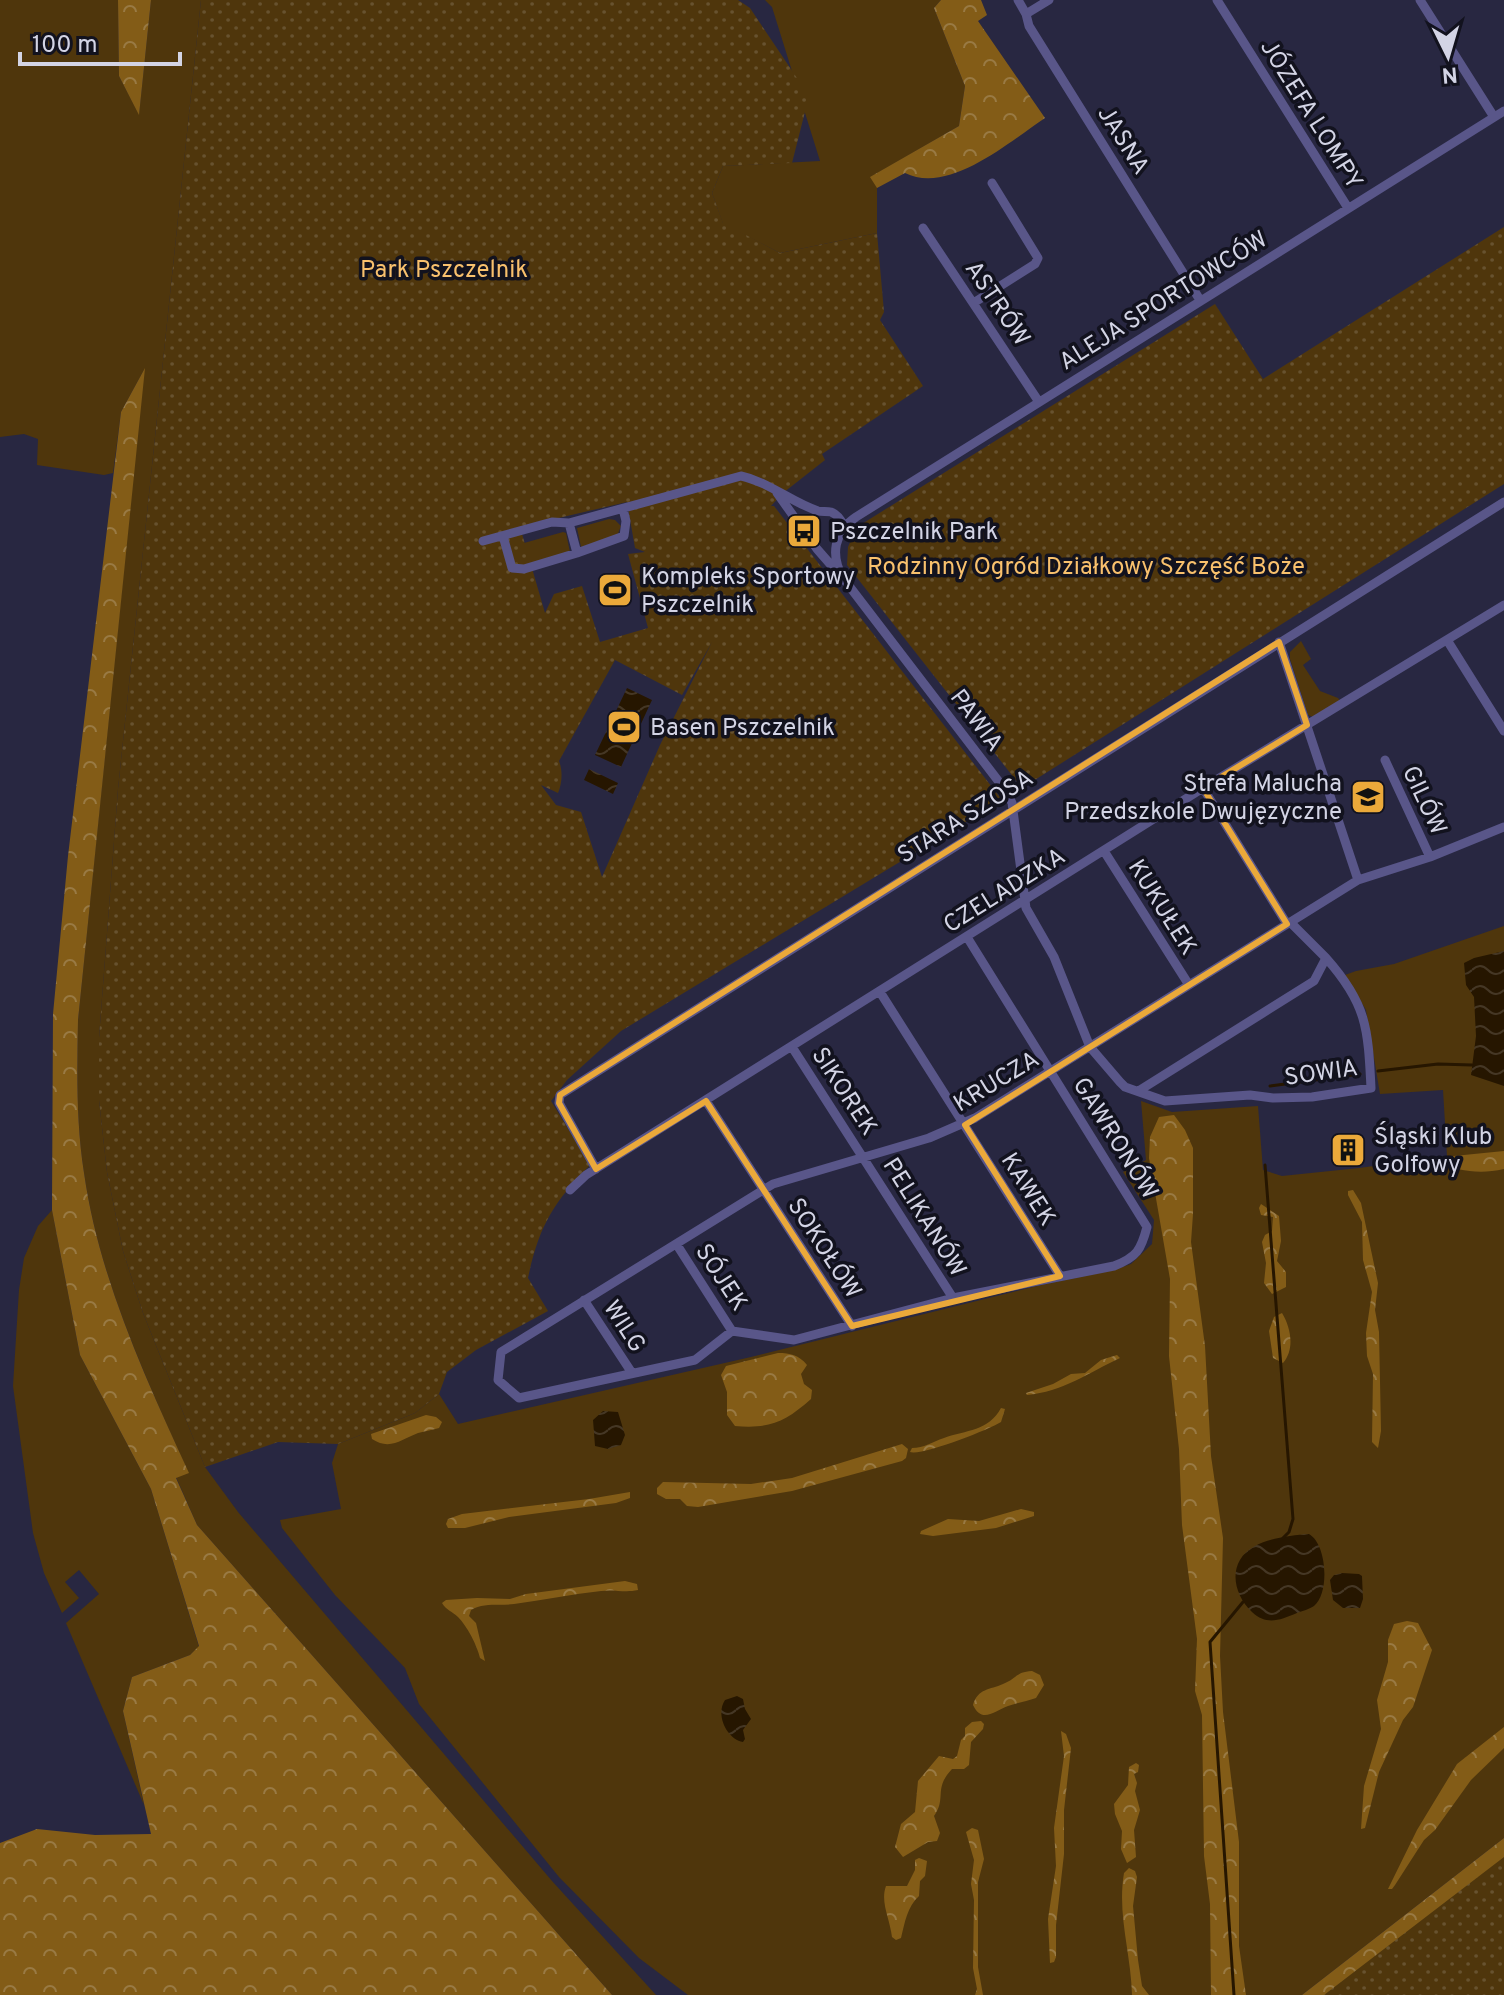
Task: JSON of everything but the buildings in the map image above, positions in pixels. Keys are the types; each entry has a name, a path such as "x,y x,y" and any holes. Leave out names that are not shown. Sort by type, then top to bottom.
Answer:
{"street":[{"name":"JASNA","path":"1018,0 1029,26 1200,300"},
{"path":"1026,14 1049,0"},
{"name":"JÓZEFA LOMPY","path":"1217,0 1348,208"},
{"path":"1420,0 1494,117"},
{"name":"ALEJA SPORTOWCÓW","path":"844,526 1504,111"},
{"path":"975,302 1035,264 1038,258 992,183"},
{"name":"ASTRÓW","path":"923,228 1039,402"},
{"path":"483,541 552,522 569,523 741,476 758,479 777,493 839,517 844,526 838,536 823,543 812,542"},
{"path":"777,493 812,542 843,578"},
{"name":"STARA SZOSA","path":"596,1169 559,1103 560,1095 1504,502"},
{"path":"503,536 512,568 524,569 624,536 626,521 623,509"},
{"path":"804,531 809,518 820,512"},
{"path":"569,523 577,553"},
{"name":"PAWIA","path":"838,536 835,555 843,578 1006,791 1012,809 1025,900 1054,957 1090,1047"},
{"name":"CZELADZKA","path":"570,1190 596,1169 1203,788 1504,605"},
{"path":"1447,640 1504,731"},
{"path":"1279,642 1358,880"},
{"name":"GILÓW","path":"1385,760 1430,857"},
{"name":"SOWIA","path":"1090,1047 1125,1087 1165,1101 1250,1095 1312,1097 1371,1088 1368,1038 1362,1010 1347,984 1326,958 1289,923 1203,788"},
{"name":"KRUCZA","path":"632,1373 519,1398 498,1380 501,1352 764,1190 788,1178 964,1124 1358,880 1430,857 1504,827"},
{"name":"KUKUŁEK","path":"1104,851 1189,985"},
{"name":"GAWRONÓW","path":"967,937 1147,1227 1142,1247 1129,1260 1114,1266 1060,1276"},
{"path":"1140,1090 1314,981 1326,958"},
{"name":"KAWEK","path":"880,992 1060,1276"},
{"name":"SIKOREK","path":"792,1047 864,1157"},
{"name":"SOKOŁÓW","path":"706,1101 852,1326"},
{"name":"PELIKANÓW","path":"864,1157 953,1298"},
{"name":"SÓJEK","path":"677,1245 732,1331"},
{"path":"632,1373 695,1360 732,1331 794,1340 953,1298 1060,1276"},
{"name":"WILG","path":"584,1300 632,1373"}],"highlighted area":[{"path":"1279,642 1307,725 1203,788 1287,924 965,1125 1060,1276 852,1326 706,1101 596,1169 559,1103 560,1095"}],"green space":[{"path":"0,0 118,0 119,76 139,114 151,0 201,0 118,789 99,1038 99,1100 107,1172 123,1251 143,1313 205,1467 238,1512 552,1881 656,1995 612,1995 197,1525 176,1477 188,1472 140,1363 112,1288 91,1212 81,1154 78,1020 144,370 121,412 113,473 104,475 37,465 38,439 24,434 0,437"},
{"path":"118,0 151,0 139,115 119,76"},
{"name":"Park Pszczelnik","path":"201,0 738,0 750,8 809,96 792,163 723,166 712,193 723,223 780,253 877,233 884,312 880,320 923,386 822,454 825,460 771,506 1002,800 621,1031 567,1080 551,1101 590,1165 566,1191 549,1216 532,1260 528,1278 548,1311 476,1350 447,1372 439,1394 415,1413 338,1444 278,1442 205,1467 143,1313 123,1251 107,1172 99,1100 99,1038 118,789","holes":["627,502 635,548 645,552 628,554 648,628 600,642 582,586 554,594 545,613 520,527","712,642 660,745 602,877 581,812 556,805 541,785 558,793 562,777 559,761 615,660 682,695"]},
{"path":"765,0 941,0 934,8 965,86 959,126 871,177 877,187 877,233 780,253 723,224 712,193 723,166 820,161 772,7"},
{"path":"941,0 981,0 987,15 978,21 1045,118 996,152 959,172 922,178 905,173 877,188 870,177 959,126 965,86 934,8"},
{"name":"Rodzinny Ogród Działkowy Szczęść Boże","path":"1504,227 1504,484 1022,788 847,565 848,547 857,527 1215,304 1263,379"},
{"path":"145,368 78,1020 81,1154 101,1251 140,1364 189,1473 176,1478 197,1525 612,1995 0,1995 0,1843 37,1829 95,1835 151,1834 123,1711 132,1677 190,1655 199,1646 151,1489 80,1355 52,1210 53,1014 68,856 121,412"},
{"path":"609,519 621,526 617,536 581,547 577,528"},
{"path":"566,533 570,552 523,566 517,545"},
{"path":"1301,641 1311,659 1303,665 1320,691 1340,701 1313,717 1308,715 1290,659 1290,652"},
{"name":"Śląski Klub Golfowy","path":"1504,926 1504,1838 1302,1995 688,1995 639,1958 559,1877 419,1704 405,1668 335,1595 282,1528 280,1520 341,1509 332,1463 338,1444 415,1413 439,1394 458,1424 751,1357 1131,1264 1152,1244 1154,1220 1123,1172 1146,1160 1141,1101 1172,1112 1258,1106 1263,1170 1282,1176 1447,1156 1443,1090 1380,1094 1366,1010 1345,975 1394,964"},
{"path":"1174,1115 1193,1148 1191,1242 1205,1346 1211,1456 1223,1538 1220,1656 1223,1712 1239,1842 1239,1946 1246,1995 1211,1995 1210,1904 1204,1856 1202,1715 1195,1691 1197,1639 1182,1525 1179,1449 1169,1356 1170,1279 1149,1158 1150,1137 1159,1117"},
{"path":"1504,1151 1504,1169 1494,1171 1461,1170 1435,1163 1434,1158"},
{"path":"1353,1190 1361,1203 1378,1283 1375,1310 1379,1332 1381,1431 1378,1448 1372,1442 1373,1374 1367,1356 1366,1333 1372,1292 1363,1260 1362,1222 1348,1195 1348,1191"},
{"path":"1261,1204 1279,1216 1281,1241 1277,1261 1286,1272 1286,1287 1272,1294 1264,1283 1266,1263 1262,1242 1265,1235 1272,1231 1273,1217 1261,1215"},
{"path":"52,1210 80,1355 151,1489 199,1647 190,1655 132,1677 123,1711 144,1805 66,1623 99,1594 79,1570 65,1582 79,1598 62,1613 44,1573 33,1533 13,1386 24,1258 38,1226"},
{"path":"1282,1313 1290,1338 1289,1351 1283,1363 1273,1358 1269,1331 1274,1317"},
{"path":"778,1353 794,1355 807,1365 801,1374 804,1384 812,1390 811,1399 793,1413 768,1425 735,1426 727,1415 727,1392 721,1375 726,1366"},
{"path":"1117,1355 1120,1358 1064,1386 1040,1393 1026,1393 1071,1374 1085,1373 1101,1360"},
{"path":"1001,1408 1005,1409 1001,1422 994,1426 941,1446 910,1452 912,1448 976,1429 996,1416"},
{"path":"426,1415 442,1422 439,1428 390,1444 372,1439 371,1434"},
{"path":"902,1444 908,1449 902,1461 792,1491 698,1507 657,1494 657,1488 663,1482 751,1484 792,1478"},
{"path":"630,1492 630,1498 616,1503 509,1517 465,1528 448,1528 446,1524 448,1519 462,1514"},
{"path":"1021,1509 1034,1512 1034,1516 996,1528 933,1536 920,1534 948,1519 979,1521"},
{"path":"625,1581 637,1584 638,1590 590,1592 514,1604 486,1605 471,1610 469,1616 476,1623 485,1661 480,1658 465,1625 442,1603 446,1600 477,1598 510,1599 526,1594"},
{"path":"1407,1621 1418,1623 1432,1650 1413,1707 1403,1720 1379,1772 1365,1828 1361,1829 1364,1786 1381,1729 1377,1700 1388,1662 1388,1640 1394,1624"},
{"path":"1032,1671 1040,1675 1044,1685 1036,1698 984,1715 973,1705 981,1692"},
{"path":"981,1721 983,1729 971,1742 969,1765 964,1769 952,1769 943,1782 940,1804 934,1816 940,1833 937,1841 928,1842 903,1857 895,1847 901,1824 915,1812 918,1781 939,1756 953,1759 957,1756 965,1728 972,1722"},
{"path":"1504,1727 1504,1748 1471,1780 1435,1830 1424,1840 1392,1889 1388,1889 1417,1830 1457,1764"},
{"path":"1061,1731 1066,1734 1071,1748 1064,1810 1056,1957 1050,1963 1048,1919 1056,1866 1054,1828 1064,1756"},
{"path":"1136,1763 1139,1765 1138,1772 1134,1774 1137,1783 1135,1791 1140,1810 1134,1830 1136,1857 1127,1863 1121,1849 1122,1831 1114,1804 1128,1785 1129,1767"},
{"path":"972,1828 978,1830 984,1859 978,1882 978,1967 983,1995 975,1995 977,1989 973,1968 974,1900 971,1884 974,1860 966,1832"},
{"path":"1504,1838 1504,1995 1302,1995"},
{"path":"1504,1857 1504,1995 1324,1995"},
{"path":"915,1860 927,1861 925,1876 920,1881 919,1896 909,1910 901,1938 896,1940 892,1937 884,1892 886,1886 907,1886 915,1870"},
{"path":"1129,1868 1135,1871 1137,1877 1133,1906 1138,1960 1142,1986 1149,1995 1132,1995 1122,1904 1124,1873"}],"water":[{"name":"Basen Pszczelnik","path":"627,688 652,700 621,767 595,755"},
{"path":"589,769 618,783 613,794 584,780"},
{"path":"1504,951 1504,1086 1471,1075 1476,1036 1474,997 1466,985 1464,963"},
{"path":"603,1411 618,1412 625,1435 621,1445 608,1449 595,1446 593,1420"},
{"path":"1309,1534 1315,1539 1323,1558 1324,1580 1319,1600 1310,1608 1279,1619 1263,1619 1252,1612 1240,1596 1236,1568 1240,1560 1246,1552 1261,1543"},
{"path":"1342,1573 1362,1576 1363,1599 1360,1608 1343,1608 1333,1600 1330,1580"},
{"path":"737,1696 743,1699 751,1719 743,1730 743,1742 732,1736 724,1726 721,1712 725,1700"}],"waterway":[{"path":"1378,1071 1438,1064 1472,1065"},
{"path":"1270,1086 1360,1074"},
{"path":"1265,1165 1293,1519 1289,1532 1283,1538"},
{"path":"1234,1995 1210,1642 1243,1602"}],"place":[{"name":"Pszczelnik Park","path":"804,531"},
{"name":"Kompleks Sportowy Pszczelnik","path":"615,590"},
{"name":"Basen Pszczelnik","path":"624,727"},
{"name":"Strefa Malucha Przedszkole Dwujęzyczne","path":"1368,797"},
{"name":"Śląski Klub Golfowy","path":"1348,1150"}]}
